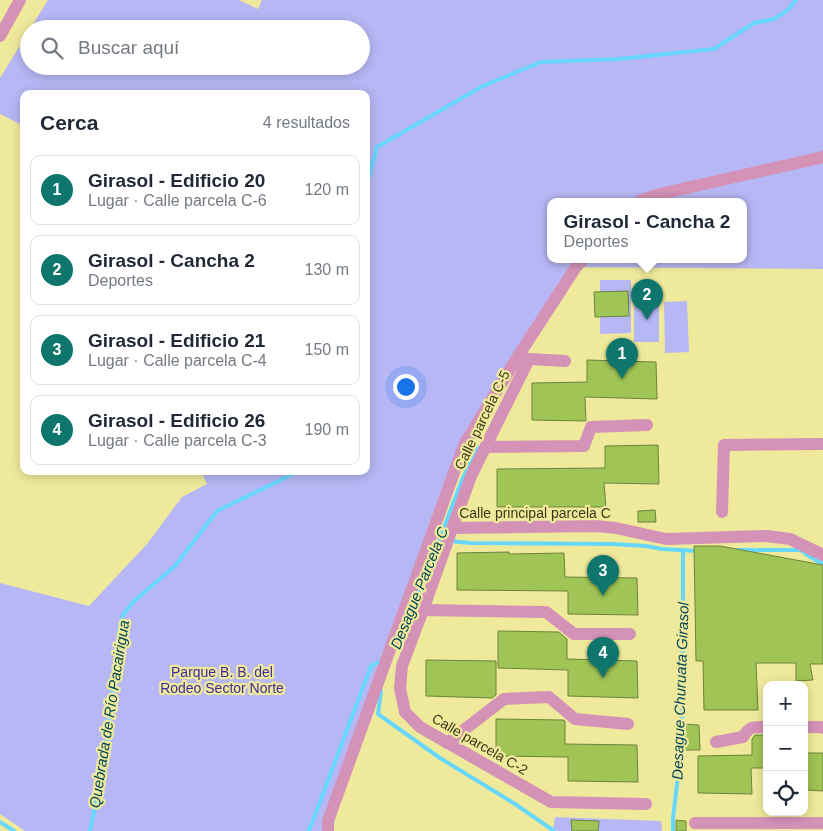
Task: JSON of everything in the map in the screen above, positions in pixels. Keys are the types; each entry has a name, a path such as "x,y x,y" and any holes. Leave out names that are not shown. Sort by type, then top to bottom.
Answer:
{"street":[{"path":"0,36 20,0"},
{"path":"649,198 823,157"},
{"path":"328,831 328,821 464,445 524,346 579,263"},
{"name":"Calle parcela C-5","path":"452,528 471,476 529,359 565,361"},
{"path":"486,447 584,446 591,427 647,424"},
{"path":"722,512 724,445 823,444"},
{"name":"Calle principal parcela C","path":"452,528 596,526 616,528 666,539 767,536 790,539 823,555"},
{"name":"Calle parcela C-2","path":"452,528 424,610 402,666 400,688 405,712 420,727 551,802 646,804"},
{"path":"424,610 546,612 574,634 630,634"},
{"path":"447,743 504,699 549,697 575,719 628,724"},
{"path":"716,742 743,737 751,727 763,727"},
{"path":"808,727 823,728"},
{"path":"695,822 823,824"}],"green space":[{"name":"Parque B. B. del Rodeo Sector Norte","path":"48,0 239,0 258,9 262,0 823,0 823,269 576,267 465,456 340,786 333,831 25,831 0,814 0,583 89,606 147,544 182,497 207,484 203,475 370,475 370,90 20,90 20,124 0,114 0,78 20,46 20,75 370,75 370,20 36,20"},
{"path":"600,280 631,280 631,333 600,334"},
{"path":"634,299 659,299 659,342 634,342"},
{"path":"687,301 689,352 665,353 664,302"},
{"path":"555,817 661,821 662,831 558,831 553,829"}],"building":[{"path":"628,291 629,316 595,317 594,292"},
{"path":"587,360 656,362 657,399 585,397 586,421 532,420 532,383 587,382"},
{"path":"658,445 659,484 604,483 606,507 497,507 497,469 605,468 605,446"},
{"path":"655,510 656,522 638,522 638,511"},
{"path":"694,546 720,546 823,565 823,664 810,664 813,680 796,681 796,663 756,663 758,710 704,710 703,661 696,661"},
{"path":"509,552 509,554 564,553 565,577 637,578 638,615 568,614 568,591 457,590 457,553"},
{"path":"498,631 559,632 567,639 567,659 637,661 638,698 568,696 568,670 498,668"},
{"path":"426,660 496,661 496,695 492,698 426,696"},
{"path":"496,719 563,720 565,721 565,744 637,745 638,782 568,781 568,757 496,756"},
{"path":"684,724 699,725 700,750 684,750"},
{"path":"755,735 763,735 763,768 751,768 752,794 698,793 698,756 752,755 752,739"},
{"path":"808,753 823,753 823,791 808,790"},
{"path":"571,820 599,821 598,831 572,831"},
{"path":"676,820 686,821 686,831 676,831"}],"waterway":[{"name":"Quebrada de Río Pacairigua","path":"370,172 377,147 483,86 541,62 618,59 714,49 754,23 774,19 788,10 796,0"},
{"name":"Desague Parcela C","path":"408,618 462,480 477,447"},
{"name":"Quebrada de Río Pacairigua","path":"90,831 104,764 120,625 123,615 134,601 175,566 217,511 291,475"},
{"path":"450,541 469,543 612,544 698,551"},
{"name":"Desague Churuata Girasol","path":"673,831 681,751 683,550"},
{"path":"737,550 801,550 823,564"},
{"name":"Desague Parcela C","path":"308,831 371,666 384,659"},
{"name":"Desague Churuata Girasol","path":"381,691 378,714 440,758 515,804 554,831"},
{"path":"0,822 14,831"}],"place":[{"name":"Girasol - Cancha 2","path":"647,320"},
{"name":"Girasol - Edificio 20","path":"622,379"},
{"name":"Girasol - Edificio 21","path":"603,596"},
{"name":"Girasol - Edificio 26","path":"603,678"}]}
